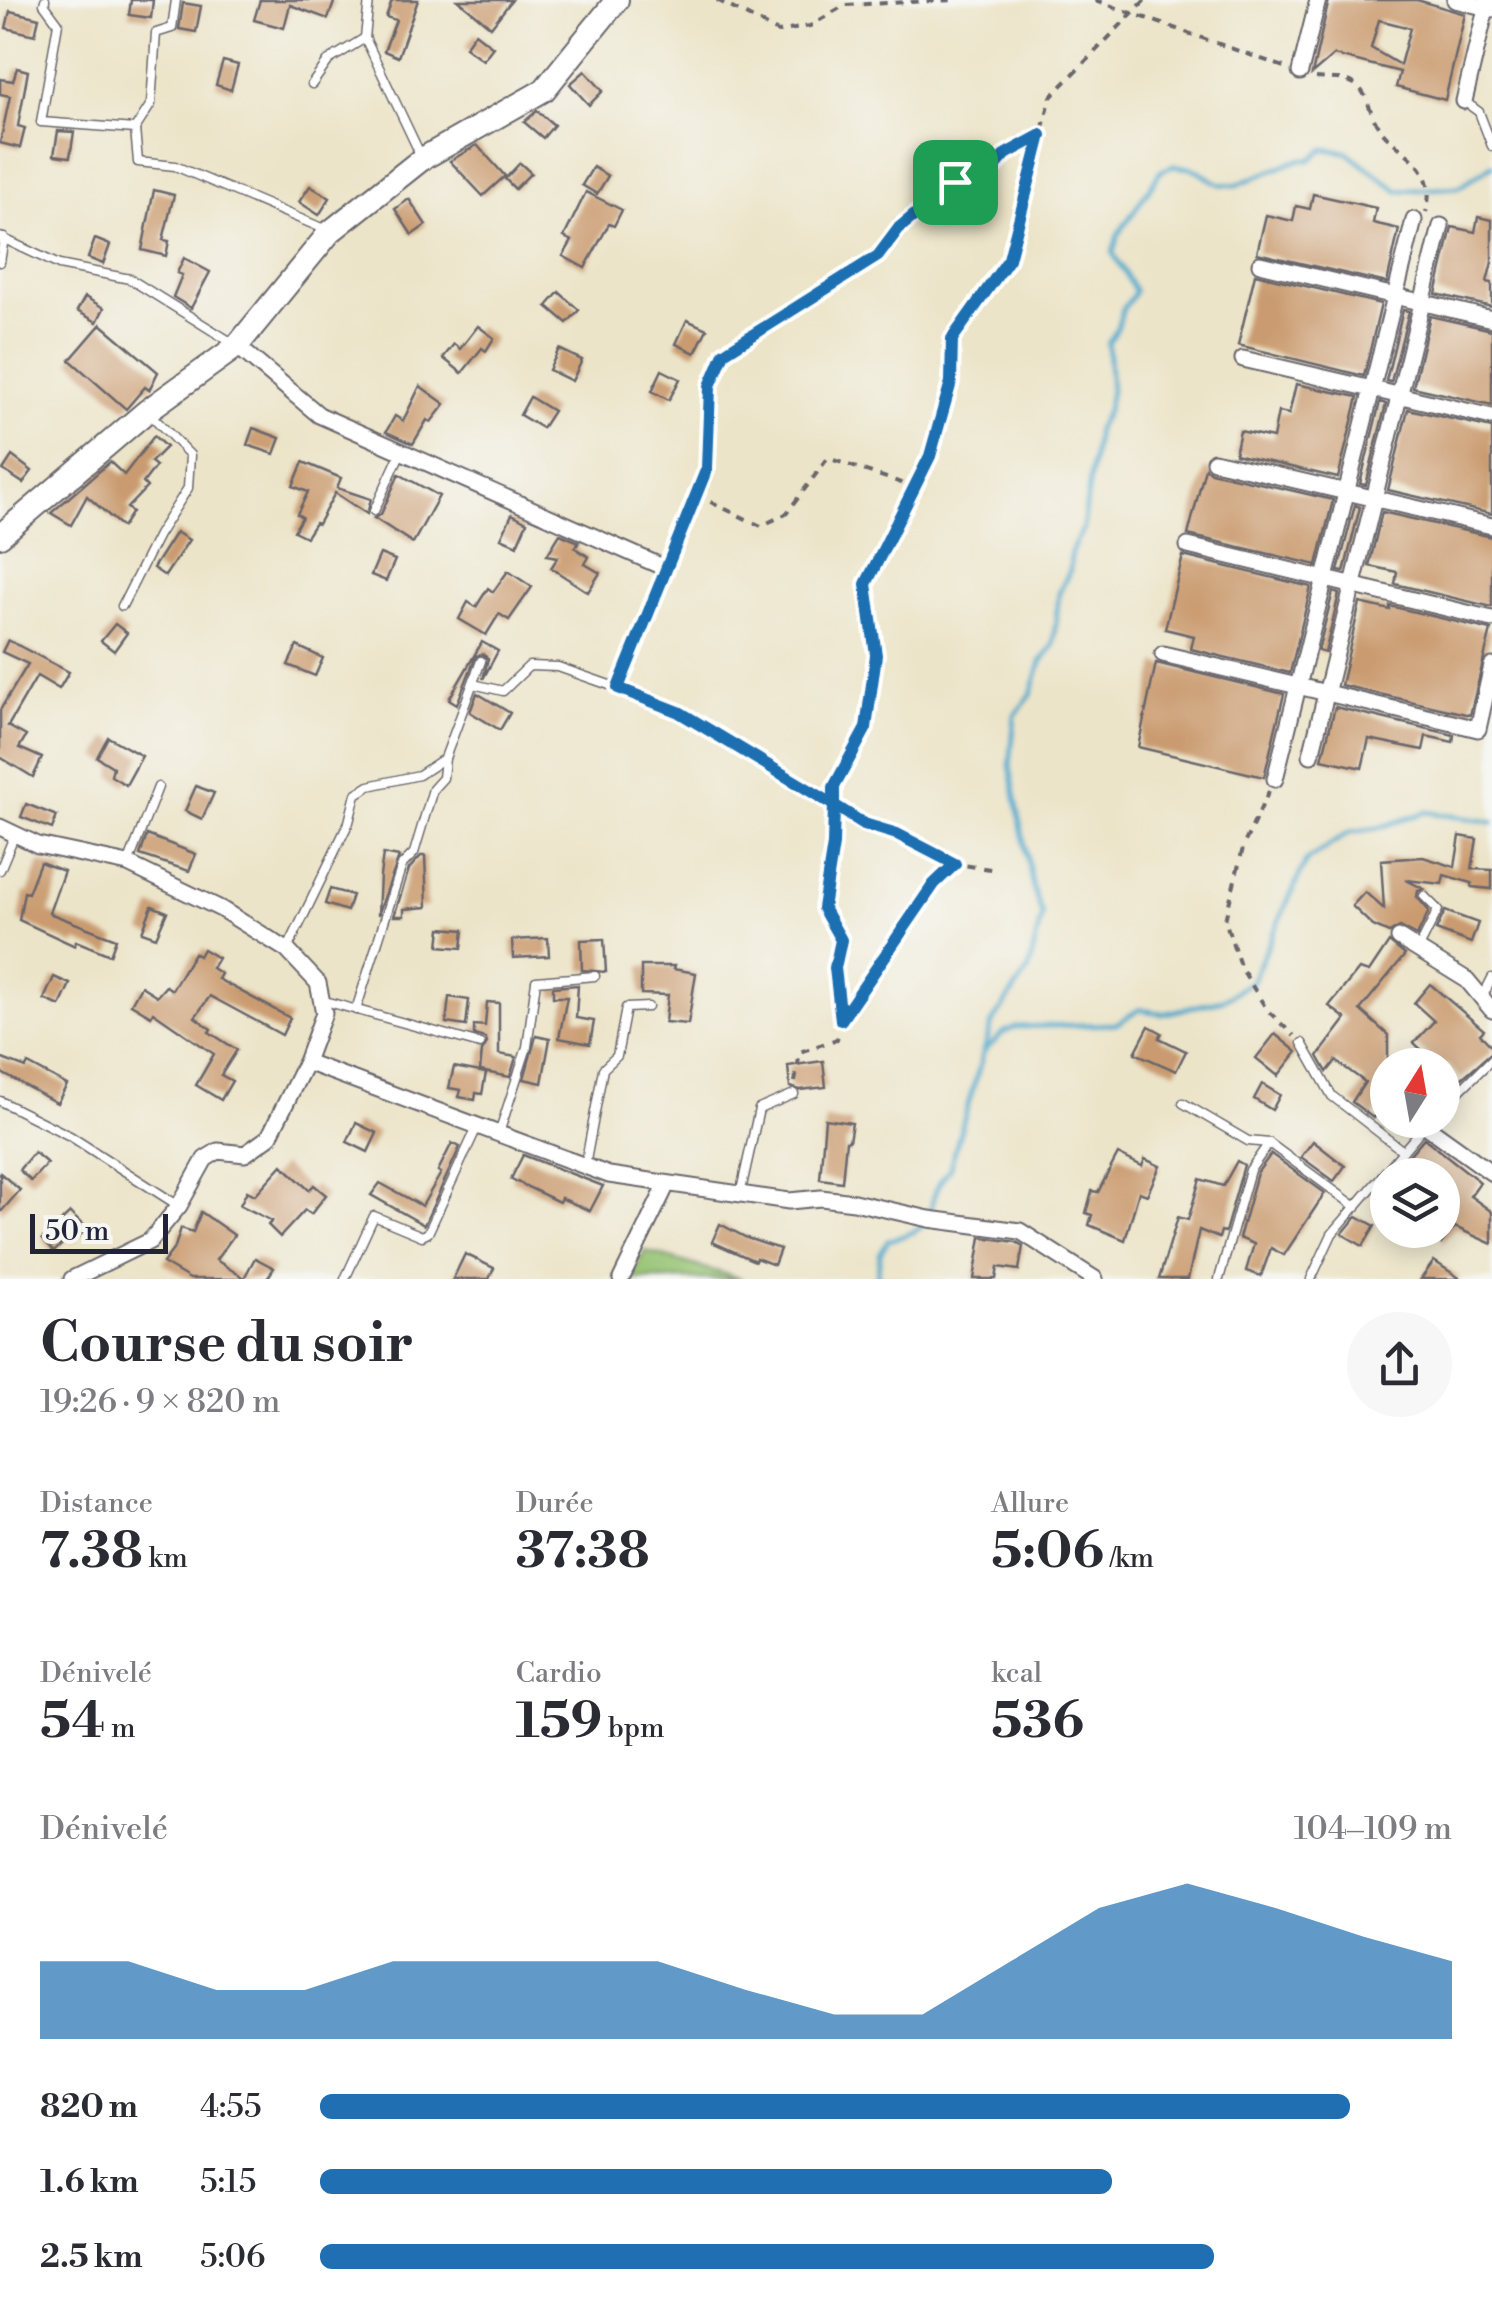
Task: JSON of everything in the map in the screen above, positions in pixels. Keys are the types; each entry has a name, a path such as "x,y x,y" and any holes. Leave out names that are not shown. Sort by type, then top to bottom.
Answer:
{"street":[{"path":"0,536 147,411 237,346 330,232 422,158 544,90 618,0"},
{"path":"1300,72 1318,0"},
{"path":"1455,0 1489,6 1464,101"},
{"path":"1275,778 1414,220"},
{"path":"1311,755 1441,226"},
{"path":"1260,264 1492,319"},
{"path":"237,346 319,416 665,568"},
{"path":"1243,359 1492,417"},
{"path":"1214,461 1492,526"},
{"path":"1188,546 1492,619"},
{"path":"1163,654 1478,729 1492,666"},
{"path":"7,830 38,845 128,864 221,909 286,950 318,983 324,1013 306,1062 269,1137 246,1154 218,1151 204,1160 179,1206 150,1241 72,1279"},
{"path":"1399,938 1467,980 1488,1003"},
{"path":"306,1062 609,1175 789,1201 821,1198 854,1202 929,1219 1020,1231 1095,1279"},
{"path":"1447,1138 1492,1173"},
{"path":"621,1279 666,1184"}],"lane":[{"path":"45,0 58,23 41,122 135,128"},
{"path":"176,0 172,28 156,32 150,104 135,128 138,162 174,166 330,232"},
{"path":"370,0 365,38 422,158"},
{"path":"312,84 328,60 365,38"},
{"path":"1464,101 1479,112 1492,146"},
{"path":"0,262 2,238 59,265 130,279 237,346"},
{"path":"122,606 158,534 188,488 190,455 147,411"},
{"path":"374,512 401,452"},
{"path":"472,684 503,690 528,666 543,666 558,667 618,688 665,568"},
{"path":"356,1010 402,866 414,854 433,789 444,778 445,758 482,661"},
{"path":"286,950 348,822 356,794 370,786 419,774 445,758"},
{"path":"128,864 158,787"},
{"path":"0,870 7,830"},
{"path":"1418,950 1438,910 1424,896"},
{"path":"499,1133 527,1046 536,981 595,976"},
{"path":"1488,1003 1492,978"},
{"path":"321,1000 480,1044"},
{"path":"586,1166 603,1069 618,1056 626,1008 648,1007"},
{"path":"1302,1043 1332,1096 1403,1151"},
{"path":"1460,1090 1492,1059"},
{"path":"740,1194 760,1108 794,1094"},
{"path":"0,1101 70,1136 179,1206"},
{"path":"1182,1103 1248,1141 1269,1142 1356,1207"},
{"path":"344,1279 374,1216 422,1236 428,1232 478,1125"},
{"path":"1311,1279 1332,1234 1414,1138"},
{"path":"1219,1279 1250,1170 1269,1142"}],"path":[{"path":"717,0 778,32 810,26 845,5 954,0"},
{"path":"794,1094 800,1052 837,1039 841,1020 835,968 841,940 823,908 833,845 834,787 866,728 876,655 866,584 930,456 951,382 952,339 1009,259 1052,97 1144,0"},
{"path":"665,568 707,468 710,386 724,353 878,256 899,228 955,182 992,170 1006,154 1041,135"},
{"path":"696,495 761,526 786,514 828,458 912,487"},
{"path":"618,688 679,712 864,824 897,834 955,864 992,869"},
{"path":"1275,778 1244,844 1225,920 1240,966 1267,1010 1302,1043"},
{"path":"841,1020 934,884 955,864"}],"green space":[{"path":"645,1251 742,1279 631,1279"}],"building":[{"path":"131,0 153,0 151,18 129,15"},
{"path":"260,0 335,0 328,19 290,5 284,28 254,20"},
{"path":"392,0 418,0 398,57 384,51 396,20 386,17"},
{"path":"458,0 512,0 491,27"},
{"path":"1329,0 1417,0 1465,14 1445,100 1396,87 1400,72 1334,55 1312,74","holes":["1379,20 1410,28 1400,65 1371,48"]},
{"path":"183,3 201,6 196,32 179,29"},
{"path":"10,11 39,18 35,35 6,28"},
{"path":"475,33 493,47 483,60 465,47"},
{"path":"223,61 238,65 231,90 216,85"},
{"path":"17,68 28,71 18,126 25,128 20,148 0,143 10,96 0,94 0,79 13,81"},
{"path":"585,71 603,91 589,105 570,84"},
{"path":"537,111 554,125 543,138 524,122"},
{"path":"58,131 74,132 70,157 54,155"},
{"path":"477,145 505,176 483,196 450,161"},
{"path":"520,163 531,173 515,189 505,179"},
{"path":"593,167 608,176 597,194 582,185"},
{"path":"310,186 330,198 319,215 299,202"},
{"path":"154,190 174,195 163,240 169,241 166,256 142,250"},
{"path":"586,192 622,210 614,226 609,224 585,268 563,256 572,241 564,237"},
{"path":"1313,194 1376,208 1373,223 1399,229 1387,283 1257,253 1266,215 1293,221 1296,206 1310,209"},
{"path":"409,199 426,225 412,235 395,209"},
{"path":"1478,217 1492,220 1492,262 1487,282 1492,283 1492,307 1436,294 1452,227 1475,232"},
{"path":"95,239 110,245 103,264 88,258"},
{"path":"184,258 210,272 191,308 173,297"},
{"path":"1255,274 1381,304 1364,376 1238,345"},
{"path":"559,292 579,310 567,323 547,306"},
{"path":"85,297 104,308 97,322 77,311"},
{"path":"1403,310 1409,311 1391,382 1386,381"},
{"path":"1430,316 1492,330 1492,405 1413,387"},
{"path":"687,320 707,329 695,353 676,344"},
{"path":"101,324 158,372 149,390 145,387 126,409 70,360"},
{"path":"478,326 494,338 462,373 443,358 454,344 460,349"},
{"path":"559,349 582,360 572,381 549,370"},
{"path":"662,370 680,379 669,400 652,391"},
{"path":"1296,384 1358,397 1338,478 1235,454 1240,431 1273,438 1278,412 1289,414"},
{"path":"420,386 445,404 431,422 427,420 413,444 386,432 395,416 403,421"},
{"path":"530,397 553,411 542,428 520,415"},
{"path":"1380,402 1386,404 1366,485 1360,484"},
{"path":"1408,409 1492,428 1492,514 1388,490"},
{"path":"253,428 280,438 274,454 247,445"},
{"path":"154,436 166,447 151,462 156,466 143,483 147,487 127,508 132,512 122,527 87,496 71,525 51,513 110,462 124,475"},
{"path":"12,456 32,471 23,483 3,470"},
{"path":"303,462 341,478 337,488 371,499 367,514 335,493 306,537 294,531 308,492 293,486"},
{"path":"1205,468 1333,500 1317,565 1188,535"},
{"path":"399,474 439,496 413,543 374,518 381,514"},
{"path":"1355,505 1360,507 1344,572 1338,571"},
{"path":"1382,512 1492,537 1492,607 1395,584 1397,572 1369,566"},
{"path":"512,514 527,522 517,545 501,538"},
{"path":"176,532 189,540 165,576 153,568"},
{"path":"560,534 579,542 575,548 589,557 585,564 600,573 588,592 551,568 558,557 547,555"},
{"path":"380,554 395,560 386,581 371,575"},
{"path":"1183,556 1311,587 1290,673 1191,649 1194,636 1165,629"},
{"path":"508,571 532,587 509,620 499,614 486,635 459,619 468,602 476,607 488,588 493,592"},
{"path":"1333,592 1339,594 1325,653 1318,651"},
{"path":"1360,603 1390,610 1390,606 1491,630 1470,715 1341,685"},
{"path":"115,624 127,633 114,651 101,641"},
{"path":"8,640 69,672 59,689 37,676 8,726 26,736 19,748 42,758 33,777 0,757 0,710 28,664 2,652"},
{"path":"482,642 498,651 483,679 488,659 483,654 476,656 457,704 449,699"},
{"path":"297,646 323,658 315,676 288,665"},
{"path":"1156,663 1284,694 1264,777 1138,747"},
{"path":"477,693 510,713 500,730 470,712"},
{"path":"1335,707 1454,735 1453,742 1426,736 1423,750 1369,739 1362,768 1322,759"},
{"path":"108,737 142,756 126,785 111,776 113,767 97,757"},
{"path":"196,786 214,793 202,819 185,811"},
{"path":"26,804 57,816 52,829 21,817"},
{"path":"147,835 196,854 189,871 140,855"},
{"path":"1460,836 1477,839 1472,869 1492,870 1492,889 1472,887 1472,883 1444,875 1442,884 1406,880 1424,889 1418,891 1417,897 1429,911 1417,936 1400,927 1389,933 1373,926 1352,906 1365,892 1384,909 1381,860 1423,857 1455,867"},
{"path":"383,854 399,857 378,915 380,876"},
{"path":"425,856 427,907 404,909 404,916 394,916 409,869"},
{"path":"40,862 64,871 49,913 116,939 110,955 76,941 75,946 19,920 24,892 28,893"},
{"path":"330,889 352,895 347,911 325,904"},
{"path":"152,906 167,912 156,937 142,932"},
{"path":"1445,911 1478,923 1471,943 1436,930"},
{"path":"441,928 464,930 462,948 439,946"},
{"path":"548,938 549,956 513,958 512,940"},
{"path":"604,939 606,972 582,970 581,940"},
{"path":"1389,942 1405,955 1360,1010 1388,1035 1388,1048 1370,1048 1370,1116 1352,1102 1365,1082 1336,1061 1327,1072 1318,1056 1346,1019 1329,1006 1359,969 1369,972"},
{"path":"203,949 218,958 212,968 221,974 218,979 290,1018 282,1035 210,996 195,1017 211,1029 209,1032 237,1050 221,1075 232,1081 221,1100 196,1085 214,1054 153,1012 151,1016 131,1004 141,986 157,996 166,986 172,990 194,953 199,956"},
{"path":"641,966 674,966 673,969 696,973 688,1024 665,1022 668,995 641,994"},
{"path":"54,977 70,984 60,1006 44,999"},
{"path":"1430,984 1484,1030 1480,1034 1492,1052 1461,1079 1460,1048 1419,1048 1414,1043 1434,1021 1414,1003"},
{"path":"578,985 576,1018 594,1021 590,1044 559,1038 567,997 553,997 553,987"},
{"path":"449,997 469,1000 466,1026 446,1023"},
{"path":"487,1002 499,1003 499,1054 516,1057 510,1077 480,1071 487,1043 485,1038 474,1035 474,1025 485,1026"},
{"path":"1149,1026 1162,1033 1159,1038 1186,1051 1176,1071 1135,1053"},
{"path":"1275,1034 1297,1052 1278,1076 1256,1058"},
{"path":"536,1036 550,1039 542,1083 524,1079"},
{"path":"0,1058 26,1068 28,1064 67,1085 57,1103 0,1072"},
{"path":"823,1061 826,1087 790,1087 788,1066"},
{"path":"454,1067 486,1073 482,1094 476,1093 475,1100 459,1097 461,1090 449,1088"},
{"path":"1262,1084 1280,1095 1272,1110 1254,1099"},
{"path":"825,1119 852,1123 842,1182 820,1179"},
{"path":"356,1123 377,1133 368,1152 347,1142"},
{"path":"1424,1138 1449,1158 1407,1158"},
{"path":"1313,1141 1345,1166 1334,1181 1301,1157"},
{"path":"452,1143 460,1147 424,1225 371,1195 380,1183 422,1206"},
{"path":"34,1152 47,1163 31,1181 19,1170"},
{"path":"1118,1154 1142,1166 1145,1159 1160,1166 1147,1195 1139,1192 1125,1240 1089,1225 1092,1215 1086,1213 1092,1191 1098,1192"},
{"path":"1271,1154 1325,1193 1284,1255 1271,1248 1261,1276 1246,1271 1254,1244 1239,1238 1257,1173"},
{"path":"523,1155 603,1186 590,1211 561,1198 559,1202 511,1179"},
{"path":"1237,1161 1244,1165 1225,1232 1221,1231 1219,1238 1199,1230 1188,1279 1159,1279 1178,1217 1188,1220 1200,1179 1223,1186"},
{"path":"282,1165 309,1190 314,1185 326,1195 311,1214 305,1210 280,1237 268,1225 272,1221 240,1205 247,1191 255,1195"},
{"path":"1460,1166 1480,1182 1470,1196 1492,1212 1492,1244 1460,1229"},
{"path":"0,1173 20,1190 0,1213"},
{"path":"201,1212 234,1235 216,1260 244,1278 255,1258 274,1268 267,1279 190,1279 163,1263 175,1247 181,1228 193,1232"},
{"path":"70,1213 86,1228 73,1243 68,1238 54,1252 42,1239"},
{"path":"1357,1216 1370,1223 1370,1234 1363,1246 1342,1234"},
{"path":"720,1224 780,1249 774,1265 712,1242"},
{"path":"981,1237 1023,1246 1019,1270 998,1267 996,1279 974,1279"},
{"path":"465,1254 494,1268 489,1279 453,1279"},
{"path":"1434,1261 1461,1279 1421,1279"}],"waterway":[{"path":"877,1279 880,1254 888,1240 919,1228 930,1213 935,1194 949,1170 992,1023 1029,969 1042,914 1033,889 1010,766 1015,715 1031,695 1041,662 1053,646 1059,593 1083,528 1097,429 1111,391 1108,343 1135,291 1113,253 1118,235 1161,171 1173,166 1192,168 1220,184 1236,185 1298,160 1310,160 1324,149 1347,152 1398,191 1459,187 1492,165"},
{"path":"986,1050 1003,1033 1016,1027 1116,1024 1140,1009 1162,1014 1223,1000 1252,981 1306,861 1350,832 1378,828 1426,812 1492,822"}],"route":[{"path":"955,182 899,228 878,256 724,353 710,386 707,468 618,688 679,712 834,805 833,845 823,908 841,940 835,968 841,1020 934,884 955,864 897,834 864,824 834,805 834,787 866,728 876,655 866,584 930,456 951,382 952,339 1009,259 1041,135 1006,154 992,170 955,182"}]}
